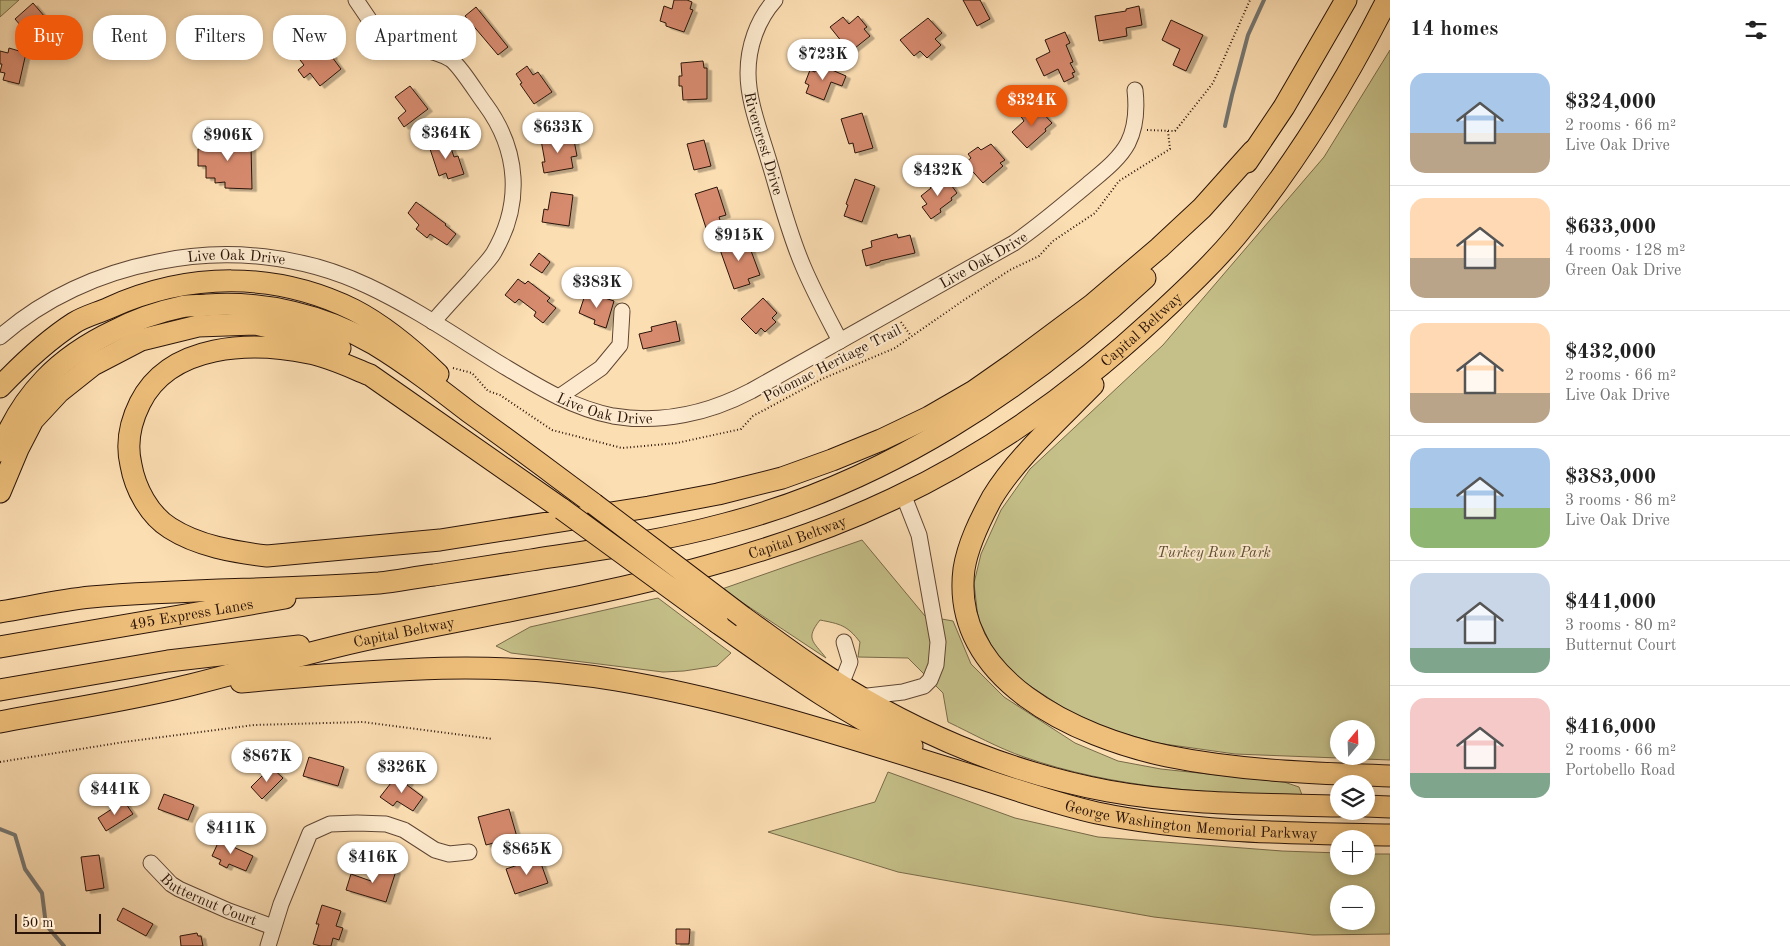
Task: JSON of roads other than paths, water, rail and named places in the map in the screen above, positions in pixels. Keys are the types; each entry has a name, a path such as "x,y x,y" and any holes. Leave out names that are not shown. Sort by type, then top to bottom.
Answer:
{"highway":[{"path":"0,612 88,598 382,582 590,551 654,540 724,524 787,505 840,485 887,463 939,435 1025,378 1100,320 1169,256 1208,214 1234,180 1284,107 1346,0"},
{"name":"Capital Beltway","path":"0,722 181,687 364,640 575,598 709,566 791,540 851,518 903,494 953,467 1040,413 1125,346 1193,283 1263,202 1316,126 1348,74 1387,0"},
{"path":"995,782 937,759 853,715 811,689 718,622 562,509 370,375 311,353 275,348 246,347 212,352 183,362 167,371 144,394 135,412 129,432 128,454 134,481 148,507 169,528 202,543 239,553 267,556 440,540 649,507 727,492 782,478 848,454 929,417 974,390 1085,311 1115,286 1202,208 1254,151"},
{"path":"0,387 35,352 76,322 128,299 157,290 207,282 270,283 299,289 323,297 354,311 384,329 425,361 476,408 594,504"},
{"path":"1193,283 1005,478 977,527 964,568 963,586 969,624 978,646 1002,677 1024,695 1050,712 1108,740 1167,756 1246,769 1390,776"},
{"path":"0,451 16,415 38,386 64,361 96,339 139,318 182,307 226,304 282,309 331,324 372,343 418,374 743,617 841,685 859,697 946,741 1003,764 1071,784 1109,792 1187,801 1330,806"},
{"path":"0,492 18,449 33,420 59,392 93,365 141,340 198,326 255,324 304,335 341,348 376,368 562,509"},
{"name":"495 Express Lanes","path":"0,647 382,582"},
{"path":"0,690 168,662 256,650 364,640"},
{"path":"181,687 417,668 468,667 541,670 614,680 746,707 995,782"},
{"name":"George Washington Memorial Parkway","path":"995,782 1071,806 1134,820 1172,825 1276,832 1390,836"},
{"path":"1375,806 1390,807"}],"street":[{"path":"356,0 383,37 393,42 433,52 452,60 496,120 512,162 513,197 510,215 503,235 486,262 433,322"},
{"name":"Rivercrest Drive","path":"775,0 758,25 751,47 748,72 751,94 759,129 791,235 817,299 840,341"},
{"name":"Live Oak Drive","path":"0,337 53,300 107,275 138,265 173,258 219,254 255,256 279,259 323,269 367,285 395,299 521,377 559,398 592,410 613,416 636,418 668,418 698,412 740,397 1014,243 1033,230 1122,153 1133,130 1136,102 1135,90"},
{"path":"559,398 601,368 620,345 622,311"},
{"path":"859,697 902,692 924,686 930,680 936,665 938,642 919,535 903,494"},
{"path":"841,685 848,672 850,662 844,642"},
{"path":"268,946 273,926 310,833 330,824 386,824 404,830 435,850 449,854 468,852"},
{"name":"Butternut Court","path":"152,863 170,884 179,889 229,911 273,926"}],"waterway":[{"path":"1225,126 1248,35 1264,0"},
{"path":"0,829 15,835 25,869 42,893 46,925 64,946"}],"park label":[{"name":"Turkey Run Park","path":"1214,552"}]}
